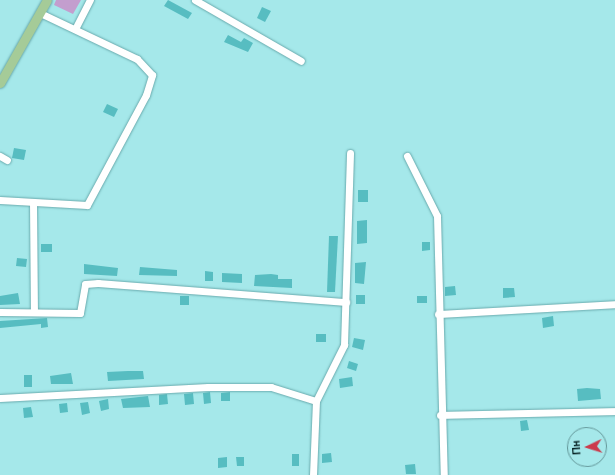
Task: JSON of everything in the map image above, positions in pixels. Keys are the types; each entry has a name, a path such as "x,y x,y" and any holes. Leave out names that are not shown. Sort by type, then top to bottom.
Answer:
{"main road":[{"path":"0,83 47,0"}],"street":[{"path":"75,29 90,0"},
{"path":"195,0 301,61"},
{"path":"0,200 87,205 146,95 152,75 137,59 40,13"},
{"path":"313,475 316,401 344,345 350,153"},
{"path":"0,156 7,160"},
{"path":"407,156 437,216 440,415 444,475"},
{"path":"33,202 34,311"},
{"path":"0,312 34,311 80,313 85,284 98,283 346,302"},
{"path":"438,314 615,304"},
{"path":"0,398 208,387 272,387 316,401"},
{"path":"440,415 615,411"}],"shaded area":[{"path":"56,0 81,0 73,14 54,5"}],"building":[{"path":"168,0 192,13 188,19 164,6"},
{"path":"262,7 271,11 265,22 257,18"},
{"path":"228,35 241,42 244,38 253,43 248,52 224,42"},
{"path":"107,104 118,109 114,117 103,112"},
{"path":"14,148 26,150 24,160 12,158"},
{"path":"358,190 368,190 368,202 358,202"},
{"path":"367,220 367,243 357,244 357,221"},
{"path":"329,236 338,236 335,292 327,292"},
{"path":"422,242 430,242 430,250 422,251"},
{"path":"41,244 52,244 52,252 41,252"},
{"path":"17,258 27,259 26,267 16,266"},
{"path":"366,262 364,284 355,283 355,263"},
{"path":"84,264 118,268 117,276 84,274"},
{"path":"140,267 177,270 177,276 139,275"},
{"path":"205,271 213,272 213,281 205,281"},
{"path":"222,273 242,274 242,283 222,282"},
{"path":"255,275 278,275 278,279 292,279 292,288 254,286"},
{"path":"455,286 456,295 445,296 445,287"},
{"path":"503,288 514,288 515,297 503,298"},
{"path":"18,293 20,304 0,305 0,296"},
{"path":"356,295 365,295 365,304 356,304"},
{"path":"180,296 189,296 189,305 180,305"},
{"path":"417,296 427,296 427,303 417,303"},
{"path":"553,316 554,326 543,328 542,318"},
{"path":"47,318 48,327 41,328 41,324 0,328 0,321"},
{"path":"316,334 326,334 326,342 316,342"},
{"path":"354,338 365,340 363,350 352,347"},
{"path":"349,361 358,364 356,371 347,368"},
{"path":"143,371 144,379 108,381 107,372"},
{"path":"71,373 73,384 51,384 50,376"},
{"path":"24,375 32,375 32,387 24,387"},
{"path":"352,377 353,386 340,388 339,379"},
{"path":"577,389 600,389 601,399 578,401"},
{"path":"210,392 211,403 204,404 203,393"},
{"path":"230,392 230,401 221,401 221,393"},
{"path":"193,393 194,404 185,405 184,394"},
{"path":"167,394 168,404 159,405 159,395"},
{"path":"148,396 150,407 123,408 121,399"},
{"path":"108,399 109,409 101,411 99,401"},
{"path":"88,402 90,413 82,415 80,403"},
{"path":"67,403 68,412 60,413 59,404"},
{"path":"31,407 33,417 24,418 23,408"},
{"path":"527,420 529,430 521,431 520,421"},
{"path":"331,453 332,462 322,463 322,454"},
{"path":"292,454 299,454 299,466 292,466"},
{"path":"227,457 227,467 218,468 218,458"},
{"path":"236,457 244,457 244,466 237,466"},
{"path":"415,464 416,474 406,474 405,465"}]}
